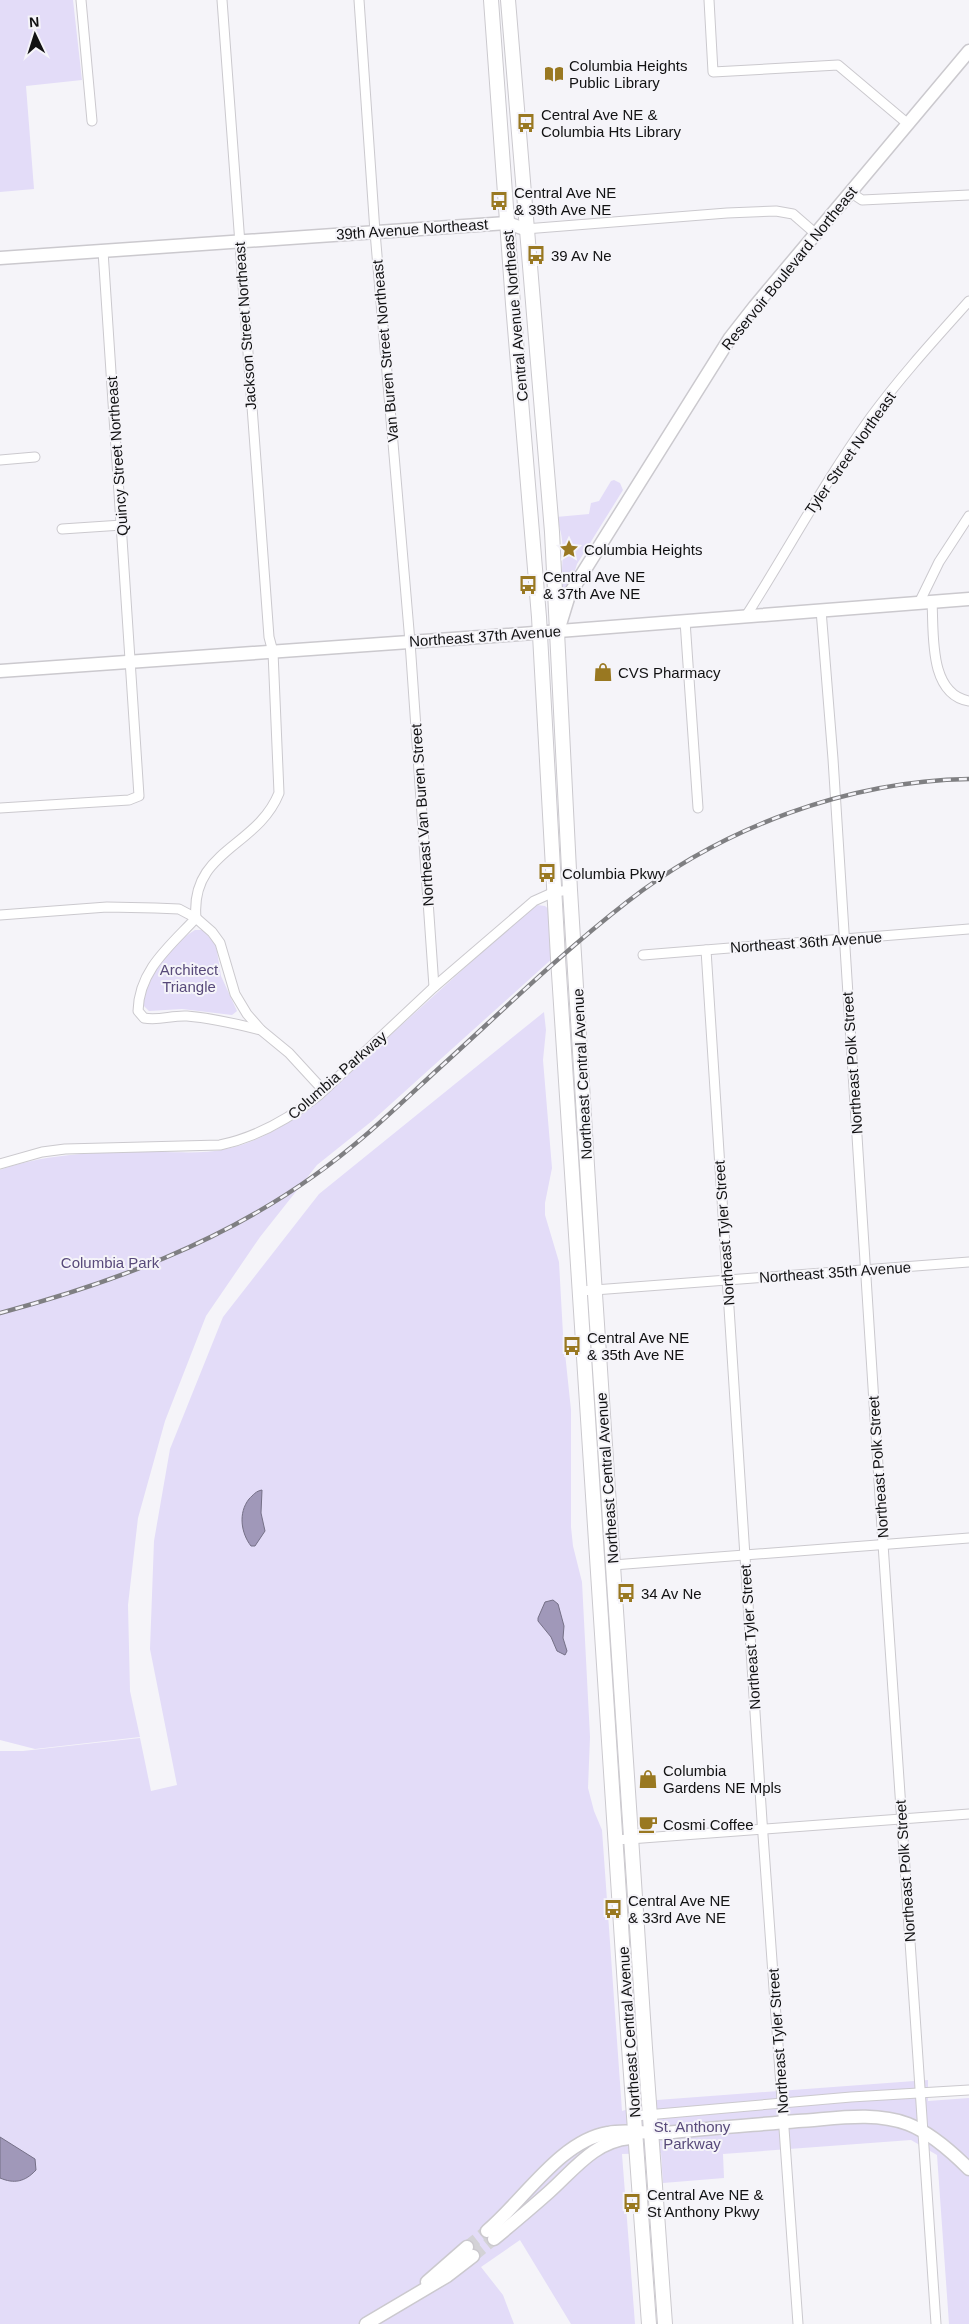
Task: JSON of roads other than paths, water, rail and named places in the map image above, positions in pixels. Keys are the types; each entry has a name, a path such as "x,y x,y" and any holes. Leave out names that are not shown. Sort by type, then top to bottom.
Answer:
{"main road":[{"name":"Central Avenue Northeast","path":"491,0 540,632"},
{"name":"Central Avenue Northeast","path":"508,0 552,532 558,631"},
{"path":"522,412 530,431 536,465 547,471"},
{"path":"528,466 537,480 541,509 552,532"},
{"name":"Northeast Central Avenue","path":"558,631 570,890 595,1290 649,2114 652,2133 665,2324"},
{"name":"Northeast Central Avenue","path":"540,632 554,892 616,1840 650,2324"}],"street":[{"path":"81,0 92,121"},
{"name":"Jackson Street Northeast","path":"196,918 194,901 202,878 211,865 264,820 273,808 279,793 273,652 270,637 239,242 222,0"},
{"name":"Van Buren Street Northeast","path":"359,0 375,232 410,642"},
{"path":"709,0 713,72 838,65 908,124"},
{"name":"Reservoir Boulevard Northeast","path":"558,631 569,596 730,338 969,51"},
{"path":"850,192 862,200 969,195"},
{"name":"39th Avenue Northeast","path":"0,258 507,223 526,229 726,213 776,211 793,214 816,234"},
{"name":"Quincy Street Northeast","path":"0,808 129,800 139,796 103,251"},
{"name":"Tyler Street Northeast","path":"746,616 828,481 872,416 919,357 969,301"},
{"path":"0,460 35,457"},
{"path":"969,516 935,569 925,602 938,673 953,694 969,701"},
{"path":"62,529 122,525"},
{"name":"Northeast 37th Avenue","path":"0,671 969,599"},
{"name":"Northeast Polk Street","path":"821,610 882,1544 936,2324"},
{"path":"685,621 698,808"},
{"name":"Northeast Van Buren Street","path":"410,642 434,987"},
{"name":"Columbia Parkway","path":"0,1164 42,1152 65,1149 192,1147 220,1145 243,1140 300,1111 434,987 534,902 554,892 570,890"},
{"path":"0,915 107,907 179,909 196,918 212,932 220,943 235,994 247,1014 261,1030 289,1053 324,1090"},
{"path":"196,918 161,953 148,972 140,990 138,1011 144,1018 154,1020 185,1016 214,1019 261,1030"},
{"name":"Northeast 36th Avenue","path":"642,955 969,929"},
{"name":"Northeast Tyler Street","path":"706,950 763,1829 798,2324"},
{"name":"Northeast 35th Avenue","path":"581,1291 969,1262"},
{"path":"613,1565 969,1538"},
{"path":"616,1840 969,1814"},
{"path":"636,2128 649,2114 920,2092 969,2090"},
{"path":"491,2235 504,2216 570,2150 584,2140 597,2135 636,2128 652,2133 783,2122 870,2117 891,2119 908,2124 923,2132 952,2153 969,2169"},
{"path":"366,2324 412,2295 470,2252"}],"tunnel":[{"path":"467,2247 487,2231"},
{"path":"473,2256 494,2239"}],"railway":[{"path":"0,1313 83,1288 164,1258 203,1241 279,1199 315,1175 362,1138 602,922 664,875 704,851 745,831 789,813 833,799 878,789 924,782 969,779"}],"place":[{"name":"Columbia Heights Public Library","path":"554,74"},
{"name":"Central Ave NE & Columbia Hts Library","path":"526,123"},
{"name":"Central Ave NE & 39th Ave NE","path":"499,201"},
{"name":"39 Av Ne","path":"536,255"},
{"name":"Columbia Heights","path":"569,549"},
{"name":"Central Ave NE & 37th Ave NE","path":"528,585"},
{"name":"CVS Pharmacy","path":"603,672"},
{"name":"Columbia Pkwy","path":"547,873"},
{"name":"Central Ave NE & 35th Ave NE","path":"572,1346"},
{"name":"34 Av Ne","path":"626,1593"},
{"name":"Columbia Gardens NE Mpls","path":"648,1779"},
{"name":"Cosmi Coffee","path":"648,1824"},
{"name":"Central Ave NE & 33rd Ave NE","path":"613,1909"},
{"name":"Central Ave NE & St Anthony Pkwy","path":"632,2203"}],"park label":[{"name":"Architect Triangle","path":"189,978"},
{"name":"Columbia Park","path":"110,1262"},
{"name":"St. Anthony Parkway","path":"692,2134"}]}
